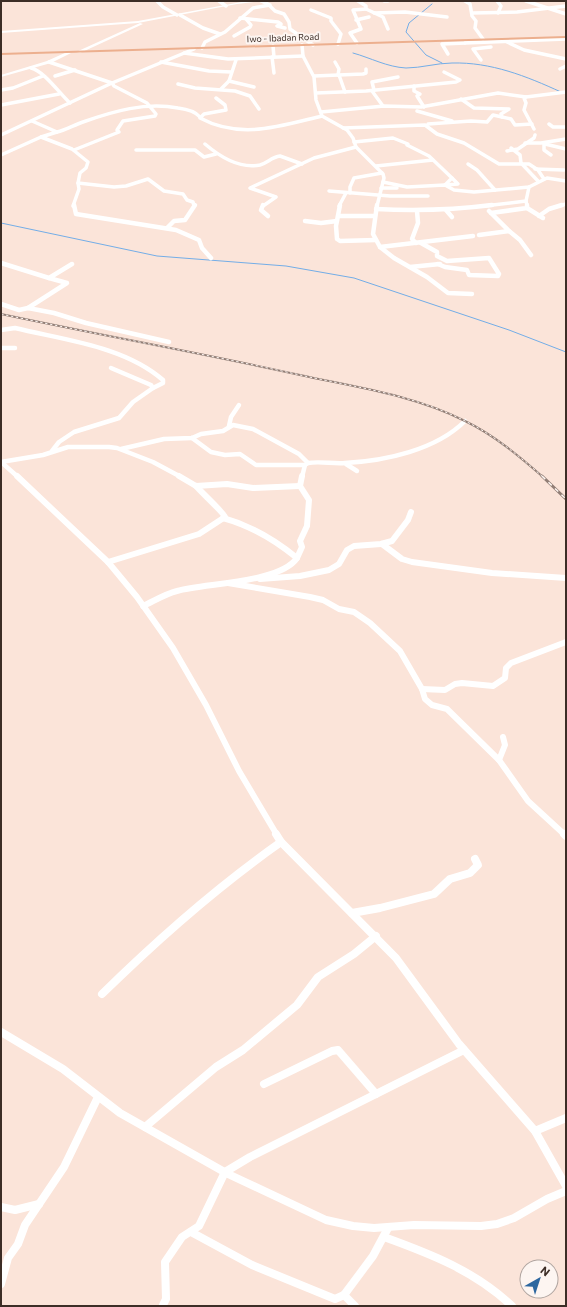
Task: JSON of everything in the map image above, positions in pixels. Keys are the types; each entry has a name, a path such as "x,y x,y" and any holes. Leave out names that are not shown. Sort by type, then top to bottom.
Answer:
{"main road":[{"name":"Iwo - Ibadan Road","path":"1,54 357,44 408,41 485,41 566,38"}],"street":[{"path":"157,1 160,5 178,15 203,28 220,34"},
{"path":"219,1 226,6"},
{"path":"1,32 146,20 247,1 261,1 270,5 275,11 284,14 289,22 288,27 313,45"},
{"path":"358,1 366,9 383,17 388,29"},
{"path":"466,1 470,4 476,21 475,28 485,41 497,51"},
{"path":"497,1 501,6 498,13"},
{"path":"526,1 552,8 566,14"},
{"path":"549,3 552,8"},
{"path":"202,48 205,42 220,34 252,8 270,5"},
{"path":"472,13 498,13 566,6"},
{"path":"341,34 360,30 353,10 366,9"},
{"path":"311,10 331,18 331,21 341,34"},
{"path":"374,13 405,12 447,17"},
{"path":"356,20 369,17"},
{"path":"240,18 278,22 281,24 277,26 285,28"},
{"path":"234,36 250,27 251,25 246,22 246,19"},
{"path":"78,52 146,20"},
{"path":"198,31 203,28"},
{"path":"350,33 357,44"},
{"path":"338,44 341,34"},
{"path":"504,40 524,50 566,59"},
{"path":"419,41 467,41 465,43"},
{"path":"448,54 442,44 485,41"},
{"path":"302,45 303,56 314,76 316,100 321,114 350,134 356,147 376,166 384,178 374,216 373,234 380,247 394,258 427,277 448,293 472,294"},
{"path":"273,46 274,73"},
{"path":"482,60 473,49 492,47"},
{"path":"1,135 112,83 194,49"},
{"path":"1,76 32,68 69,53"},
{"path":"184,53 198,60 236,60 303,56"},
{"path":"190,67 198,60"},
{"path":"221,89 228,81 236,60"},
{"path":"49,62 112,83 114,86 147,103 156,114 155,116 123,122 117,130 119,132 74,150"},
{"path":"161,62 209,71 231,72"},
{"path":"335,62 339,69 339,75 345,92"},
{"path":"560,69 566,66"},
{"path":"32,68 39,70 59,94 70,103"},
{"path":"314,76 363,74 366,73 366,69"},
{"path":"55,76 75,70"},
{"path":"316,93 373,91 456,82 460,80 444,72"},
{"path":"1,90 13,88 43,76"},
{"path":"383,106 373,91 370,83 398,77"},
{"path":"228,81 254,87"},
{"path":"178,84 195,88 221,89 250,96 259,109"},
{"path":"414,86 414,91 420,94 417,96 424,106"},
{"path":"1,155 41,137 120,108 147,103 182,108 198,113 200,117 209,124 243,131 278,126 321,114 383,106 413,107 435,105 461,99 501,93 526,97 563,92"},
{"path":"1,105 19,103 59,94"},
{"path":"526,97 524,98 526,103 524,110 534,129"},
{"path":"200,117 204,114 226,110 225,105 216,98"},
{"path":"461,99 474,108 509,109 501,114 502,117"},
{"path":"435,105 442,100"},
{"path":"413,107 426,125 437,134 464,143 499,164 529,164 537,169 544,179"},
{"path":"417,111 458,122"},
{"path":"40,124 42,119 48,113"},
{"path":"341,128 426,125 471,120 487,122 492,115 511,119 518,130"},
{"path":"32,121 57,132"},
{"path":"515,125 532,124"},
{"path":"549,124 553,127 566,128"},
{"path":"507,150 513,149 525,143 534,138 535,135"},
{"path":"41,137 58,142 74,150 88,162 86,168 80,173 78,183 79,189 72,207 76,214 167,228 199,240 202,248 211,258"},
{"path":"354,142 396,138 408,144 408,147 421,152 433,160 458,184 420,187 398,186 383,182"},
{"path":"544,144 548,141 566,139"},
{"path":"525,143 544,144 566,149"},
{"path":"205,144 216,154 230,161 258,165 278,156 302,164"},
{"path":"544,144 544,150 551,155"},
{"path":"268,216 261,210 264,204 276,197 250,188 302,164 356,147"},
{"path":"513,149 520,155 521,163 538,181"},
{"path":"136,150 195,150 204,157 216,154"},
{"path":"376,166 433,160"},
{"path":"468,164 477,170 495,190"},
{"path":"527,169 565,169"},
{"path":"551,178 565,169"},
{"path":"376,240 338,240 336,226 340,203 348,193 354,178 382,173"},
{"path":"446,185 452,178"},
{"path":"446,185 454,190 474,192 529,187 538,181 551,178 566,181"},
{"path":"78,183 113,187 125,186 148,179 166,192 180,192 185,195 187,200 193,202 195,205 185,220 174,221 167,228"},
{"path":"381,188 394,189 398,186"},
{"path":"527,208 526,201 528,199 526,195 529,187"},
{"path":"329,191 380,195 428,196"},
{"path":"474,192 480,202 520,240 531,254"},
{"path":"376,209 417,211 446,210 480,202 526,201"},
{"path":"539,216 549,209 566,204"},
{"path":"491,213 527,208 544,219"},
{"path":"446,210 452,217"},
{"path":"417,211 418,224 412,239 437,252 437,256 447,261"},
{"path":"338,216 374,216"},
{"path":"304,221 321,223 337,221"},
{"path":"480,235 509,231"},
{"path":"380,247 473,236"},
{"path":"410,267 438,264 447,261 489,258 499,274 498,276 469,275 467,270 445,267 438,264"},
{"path":"1,263 35,276 67,283 28,308 19,310 1,304"},
{"path":"49,278 72,264"},
{"path":"28,308 54,313 169,342"},
{"path":"1,330 15,328 91,345 123,355 163,380 164,383 153,388 133,402 124,415 118,419 78,429 58,443 52,451"},
{"path":"1,348 15,348"},
{"path":"111,368 151,385 153,388"},
{"path":"229,426 231,418 239,405"},
{"path":"192,438 211,452 225,455 240,454 256,465 344,463 370,461 422,447 460,428 465,421"},
{"path":"120,449 164,439 192,438 201,434 223,431 233,424 252,429 299,454 307,464"},
{"path":"1,462 43,455 68,447 83,446 120,449 153,462 196,486 212,504 224,513 225,516 223,518 199,534 108,562"},
{"path":"1,462 108,562 143,606 173,648 206,705 239,771 281,842 376,936 396,958 464,1050 535,1131 566,1186"},
{"path":"344,463 357,471"},
{"path":"300,486 307,464"},
{"path":"196,486 227,484 253,488 300,486"},
{"path":"257,579 293,564 297,558 302,547 302,536 307,526 309,500 300,486"},
{"path":"382,544 396,538 411,518 412,512"},
{"path":"223,518 257,529 272,537 297,558"},
{"path":"143,606 176,591 217,583 309,574 336,566 342,560 344,552 352,547 366,542 382,544 402,559 412,562 492,573 566,578"},
{"path":"228,583 310,596 324,600 339,609 354,612 370,622 380,635 400,651 422,689 425,699 432,705 447,709 467,728 489,752 499,760 528,800 566,836"},
{"path":"422,689 445,690 455,684 462,683 493,686 505,678 506,668 511,663 566,642"},
{"path":"499,760 505,745 503,737"},
{"path":"102,994 151,946 238,872 281,842"},
{"path":"352,913 434,894 446,882 474,870 478,865 475,859"},
{"path":"145,1127 216,1067 243,1050 297,1005 311,984 318,977 354,954 376,936"},
{"path":"1,1032 63,1069 120,1113 225,1172 326,1220 353,1226 388,1228 414,1225 481,1226 497,1224 514,1218 547,1199 566,1191"},
{"path":"264,1084 332,1051 338,1050 376,1094"},
{"path":"163,1305 166,1298 164,1272 165,1262 182,1237 192,1232 199,1226 225,1172 250,1157 464,1050"},
{"path":"1,1284 8,1258 18,1244 25,1225 64,1167 98,1097"},
{"path":"535,1131 566,1118"},
{"path":"1,1207 15,1210 39,1204"},
{"path":"192,1232 246,1262 335,1299 344,1295 373,1256 388,1228"},
{"path":"384,1237 444,1260 478,1277 496,1289 512,1306"},
{"path":"344,1295 355,1306"}],"waterway":[{"path":"432,4 409,23 406,32 426,55 442,63"},
{"path":"353,53 386,64 406,68 446,63 481,65 508,71 561,92"},
{"path":"1,223 157,256 286,266 354,278 509,330 566,352"}],"railway":[{"path":"1,314 263,367 405,398 446,412 476,427 506,446 543,477"},
{"path":"542,476 566,499"}]}
